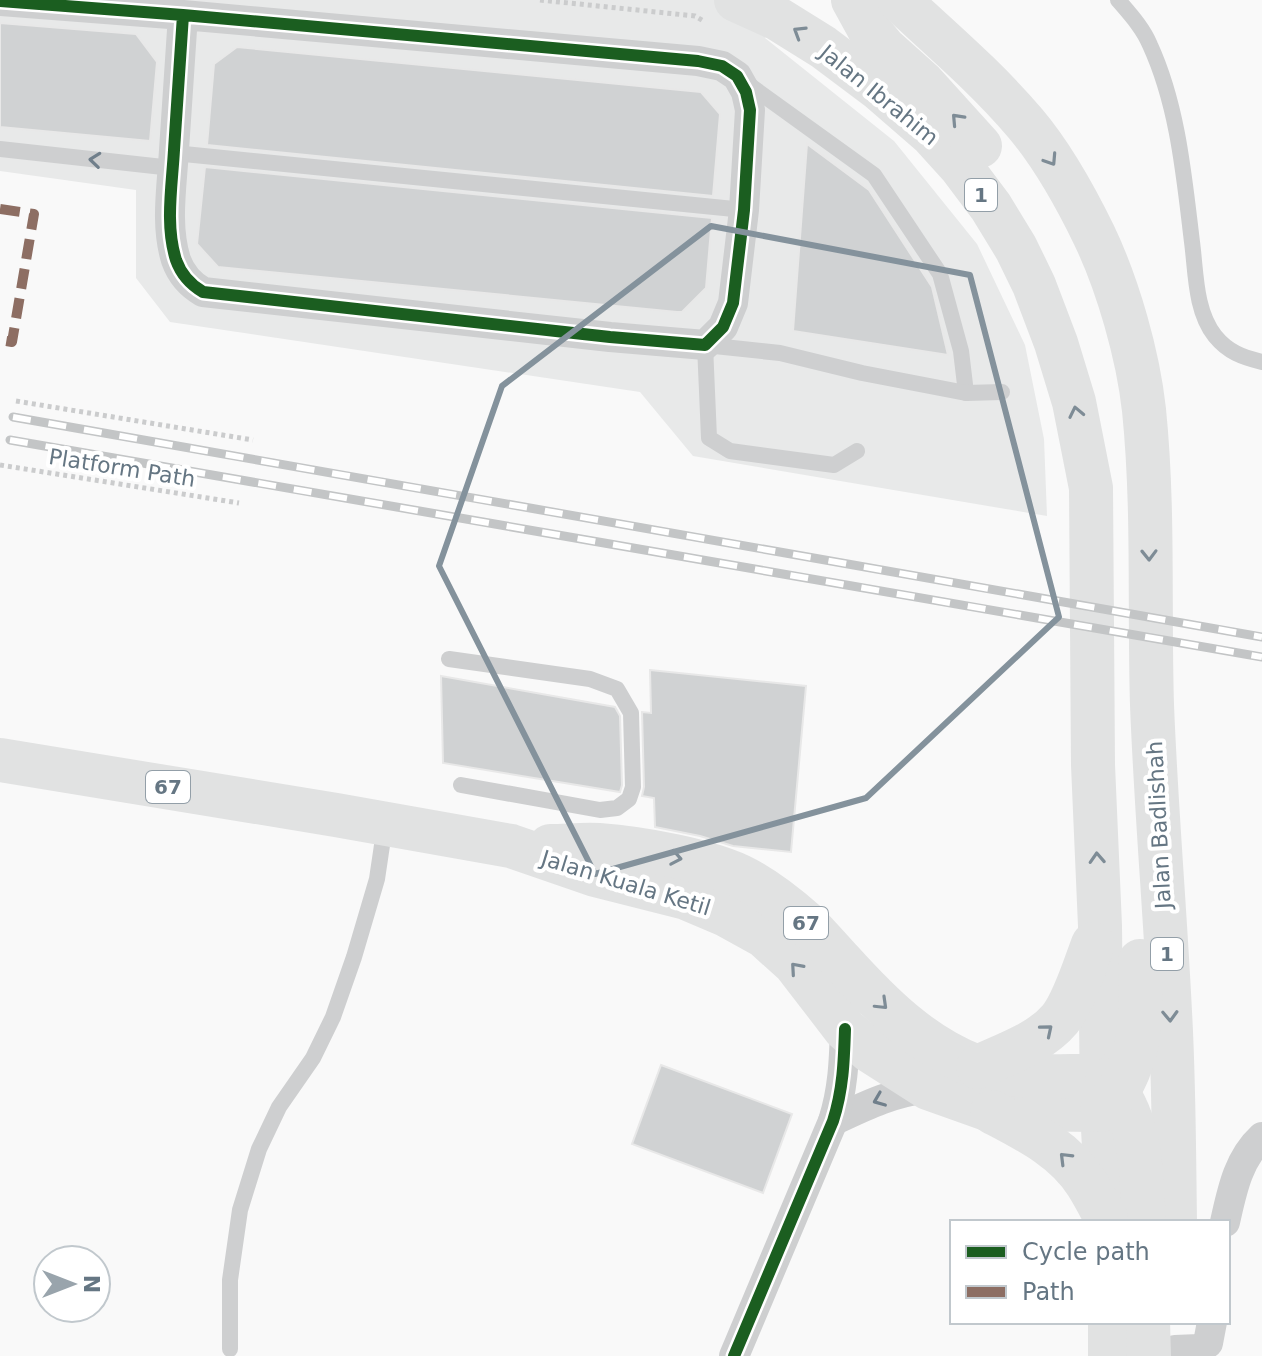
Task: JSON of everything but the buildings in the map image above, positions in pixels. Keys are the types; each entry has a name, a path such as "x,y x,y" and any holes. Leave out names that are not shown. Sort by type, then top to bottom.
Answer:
{"main road":[{"path":"853,0 870,31 885,49 923,83 973,137 1008,186 1029,230 1036,255 1034,285"},
{"name":"1","path":"899,0 979,74"},
{"path":"942,0 954,33 979,74"},
{"name":"Jalan Ibrahim","path":"722,12 778,19 823,47 879,89 932,135 991,207 1034,285 1074,402 1091,488 1093,765 1100,926"},
{"name":"Jalan Badlishah","path":"979,74 1027,125 1048,154 1095,237 1119,299 1144,409 1152,697 1170,1016 1175,1220"},
{"path":"1144,1220 1138,1141 1129,1115 1107,1093 1128,1073 1138,1042 1141,995 1132,767 1137,731 1152,697"},
{"name":"Jalan Kuala Ketil","path":"0,760 511,846 595,875 686,898 764,936 795,964 845,1029 870,1051 928,1088 987,1109 1107,1093"},
{"name":"Jalan Kuala Ketil","path":"511,846 600,828 744,878 781,901 807,924 883,1006 911,1030 945,1052 978,1067 1107,1093"},
{"path":"978,1067 1034,1041 1060,1019 1077,987 1100,926"},
{"name":"1","path":"1100,926 1107,1093 1108,1220"},
{"path":"987,1109 1054,1147 1087,1183 1107,1220"},
{"path":"1110,1324 1110,1356"}],"street":[{"path":"0,1 183,15 698,61 722,66 737,76 746,92 750,110 744,210 733,303 723,327 705,345 203,292 194,287 177,262 171,235 183,15"},
{"path":"734,1356 833,1121 843,1077 845,1029"},
{"path":"833,1121 882,1098 928,1088"},
{"path":"1226,1220 1243,1160 1262,1137"},
{"path":"1165,1341 1199,1349 1208,1343 1212,1324"}],"lane":[{"path":"1118,0 1149,42 1165,85 1186,189 1203,313 1214,335 1232,353 1262,362"},
{"path":"737,76 874,175 940,274 961,351 966,393"},
{"path":"0,149 173,160 744,210"},
{"path":"857,451 834,465 730,451 709,438 705,345 780,353 966,393 1002,392"},
{"path":"449,659 590,679 617,689 631,713 633,787 629,799 600,828 461,785"},
{"path":"230,1349 230,1280 240,1210 259,1149 279,1107 313,1058 333,1017 377,879 386,824"}],"path":[{"path":"540,0 695,16 722,12"},
{"path":"16,401 253,440"}],"highlighted area":[{"path":"711,226 970,275 1059,617 866,798 595,874 439,566 502,386"}],"shaded area":[{"path":"0,0 789,0 765,38 894,141 977,244 1025,345 1044,439 1047,516 693,456 640,392 170,322 136,278 136,190 0,171"}],"railway":[{"path":"13,417 1262,637"},
{"path":"10,440 1262,657"}],"marked path":[{"path":"0,209 34,214 12,342 0,340"}],"cycle path":[{"path":"0,1 183,15 698,61 722,66 737,76 746,92 750,110 744,210 733,303 723,327 705,345 203,292 181,270 171,233 183,15"},
{"path":"734,1356 833,1121 841,1087 845,1029"}]}
